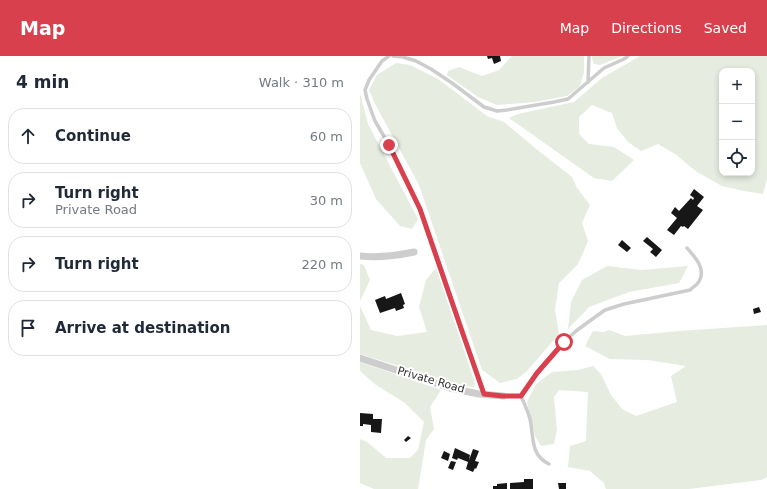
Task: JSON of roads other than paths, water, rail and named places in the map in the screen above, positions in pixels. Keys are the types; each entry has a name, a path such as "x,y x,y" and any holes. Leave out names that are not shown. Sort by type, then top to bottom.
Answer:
{"street":[{"path":"360,256 394,256 414,252"},
{"name":"Private Road","path":"360,358 450,388 503,396"}],"lane":[{"path":"389,56 382,61 368,80 365,90 367,99 375,121 389,145 420,209 484,394"},
{"path":"393,56 416,61 452,83 484,107 497,111 548,104 568,99 604,68 628,56"},
{"path":"588,82 589,56"},
{"path":"521,396 537,373 564,342 576,331 605,310 624,304 690,290 697,284 701,277 701,268 697,258 687,248"},
{"path":"503,396 521,396"},
{"path":"521,396 530,418 534,446 537,454 543,461 549,464"}]}
